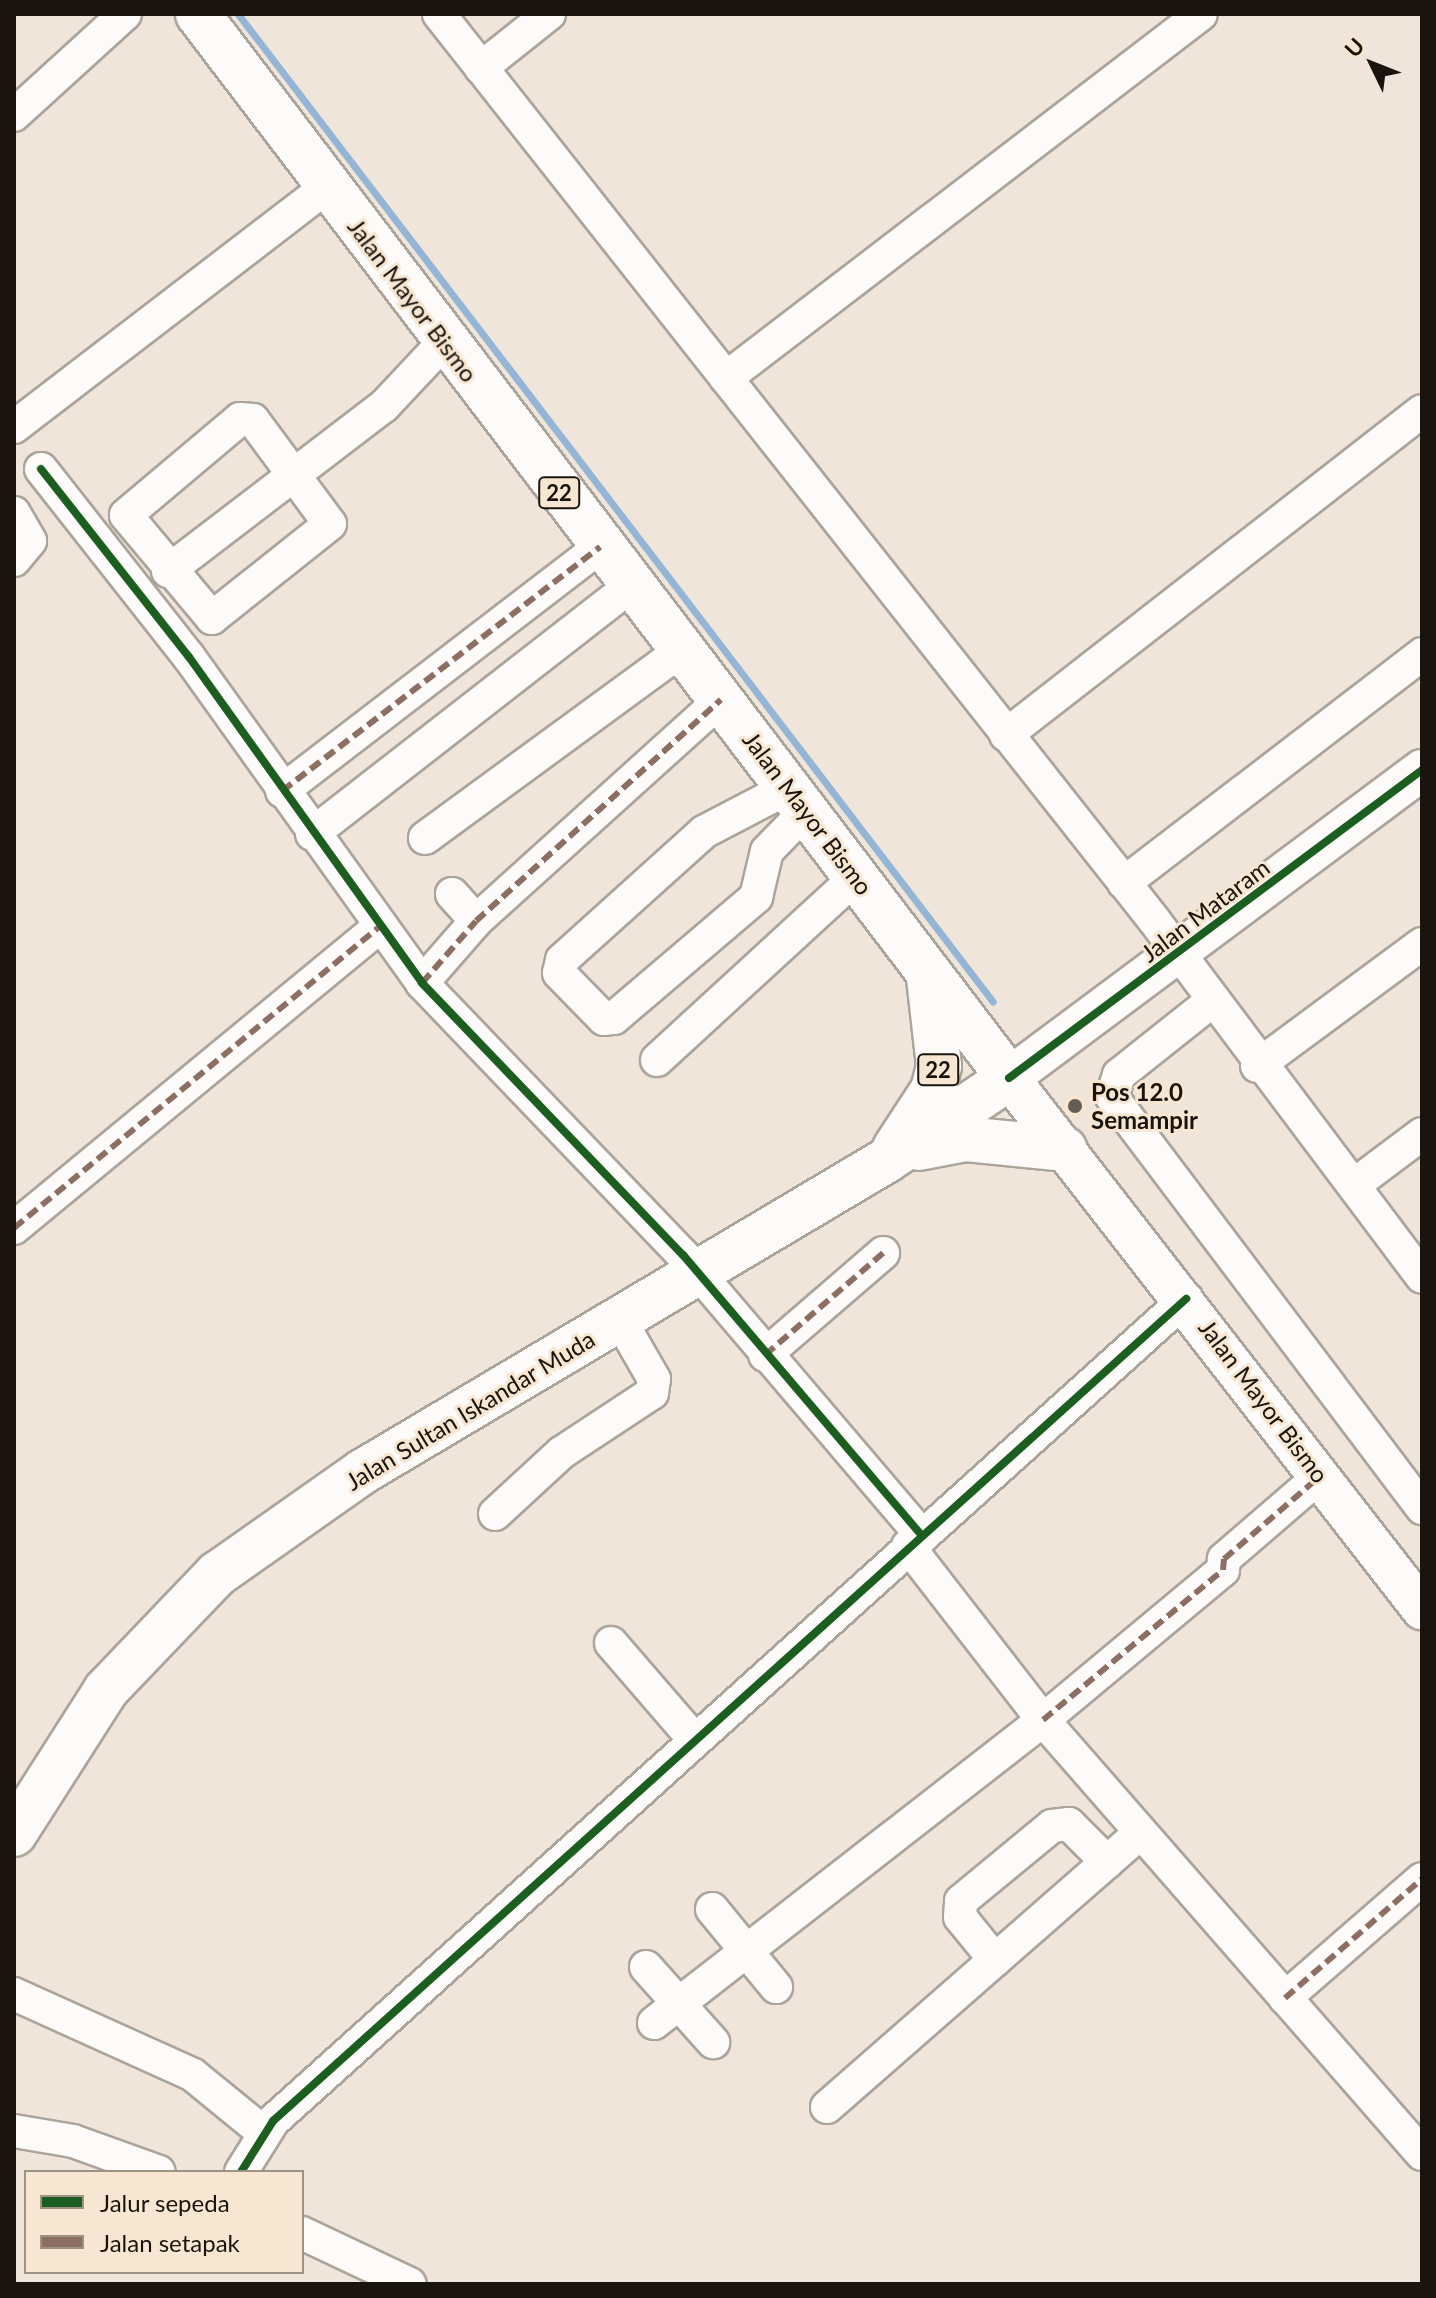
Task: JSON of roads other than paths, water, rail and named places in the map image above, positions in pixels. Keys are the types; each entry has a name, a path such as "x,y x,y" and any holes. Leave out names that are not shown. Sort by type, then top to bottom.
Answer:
{"highway":[{"name":"Jalan Mayor Bismo","path":"198,14 600,547 721,700 1009,1078"},
{"name":"22","path":"887,1160 933,1090 939,1066 926,967"},
{"name":"Jalan Sultan Iskandar Muda","path":"14,1834 106,1690 217,1574 362,1472 887,1160 1009,1078"},
{"path":"887,1160 966,1139 1064,1149"}],"main road":[{"name":"Jalan Mataram","path":"1009,1078 1422,770"},
{"name":"Jalan Mayor Bismo","path":"1009,1078 1186,1299 1422,1609"}],"street":[{"path":"14,115 125,14"},
{"path":"439,14 1124,883 1179,954 1257,1066 1354,1185 1422,1277"},
{"path":"481,68 549,14"},
{"path":"726,378 1201,14"},
{"path":"14,427 327,187"},
{"path":"168,571 384,406 445,341"},
{"path":"1006,735 1422,411"},
{"path":"240,419 253,420 296,471 330,524 221,616 206,615 168,571 126,515 240,419"},
{"path":"41,469 189,657 378,928 422,983 696,1273 915,1541 1043,1720 1422,2154"},
{"path":"14,513 30,541 14,560"},
{"path":"282,791 600,547"},
{"path":"312,834 631,586"},
{"path":"425,838 682,650"},
{"path":"1124,883 1422,654"},
{"path":"422,983 476,921 721,700"},
{"path":"797,800 763,861 752,902 614,1018 604,1019 559,973 562,960 683,850 728,823 797,800"},
{"path":"728,823 763,861"},
{"path":"657,1060 856,877"},
{"path":"452,894 476,921"},
{"path":"14,1228 378,928"},
{"path":"1257,1066 1422,944"},
{"path":"1212,1001 1119,1075 1112,1097 1422,1508"},
{"path":"1354,1185 1422,1134"},
{"path":"765,1355 883,1253"},
{"path":"242,2170 263,2132 693,1738 1186,1299"},
{"path":"495,1514 561,1453 652,1393 654,1379 620,1320"},
{"path":"654,2023 744,1948 1043,1720 1223,1570 1224,1559 1320,1476"},
{"path":"611,1643 693,1738"},
{"path":"995,1960 960,1917 961,1901 1052,1826 1069,1824 1107,1862"},
{"path":"827,2107 1140,1833"},
{"path":"1285,1998 1422,1879"},
{"path":"712,1909 776,1987"},
{"path":"646,1967 713,2042"},
{"path":"14,1994 193,2075 263,2132"},
{"path":"14,2131 73,2141 153,2170"},
{"path":"304,2234 410,2284"}],"waterway":[{"path":"238,14 993,1002"}],"place":[{"name":"Pos 12.0 Semampir","path":"1075,1106"}]}
